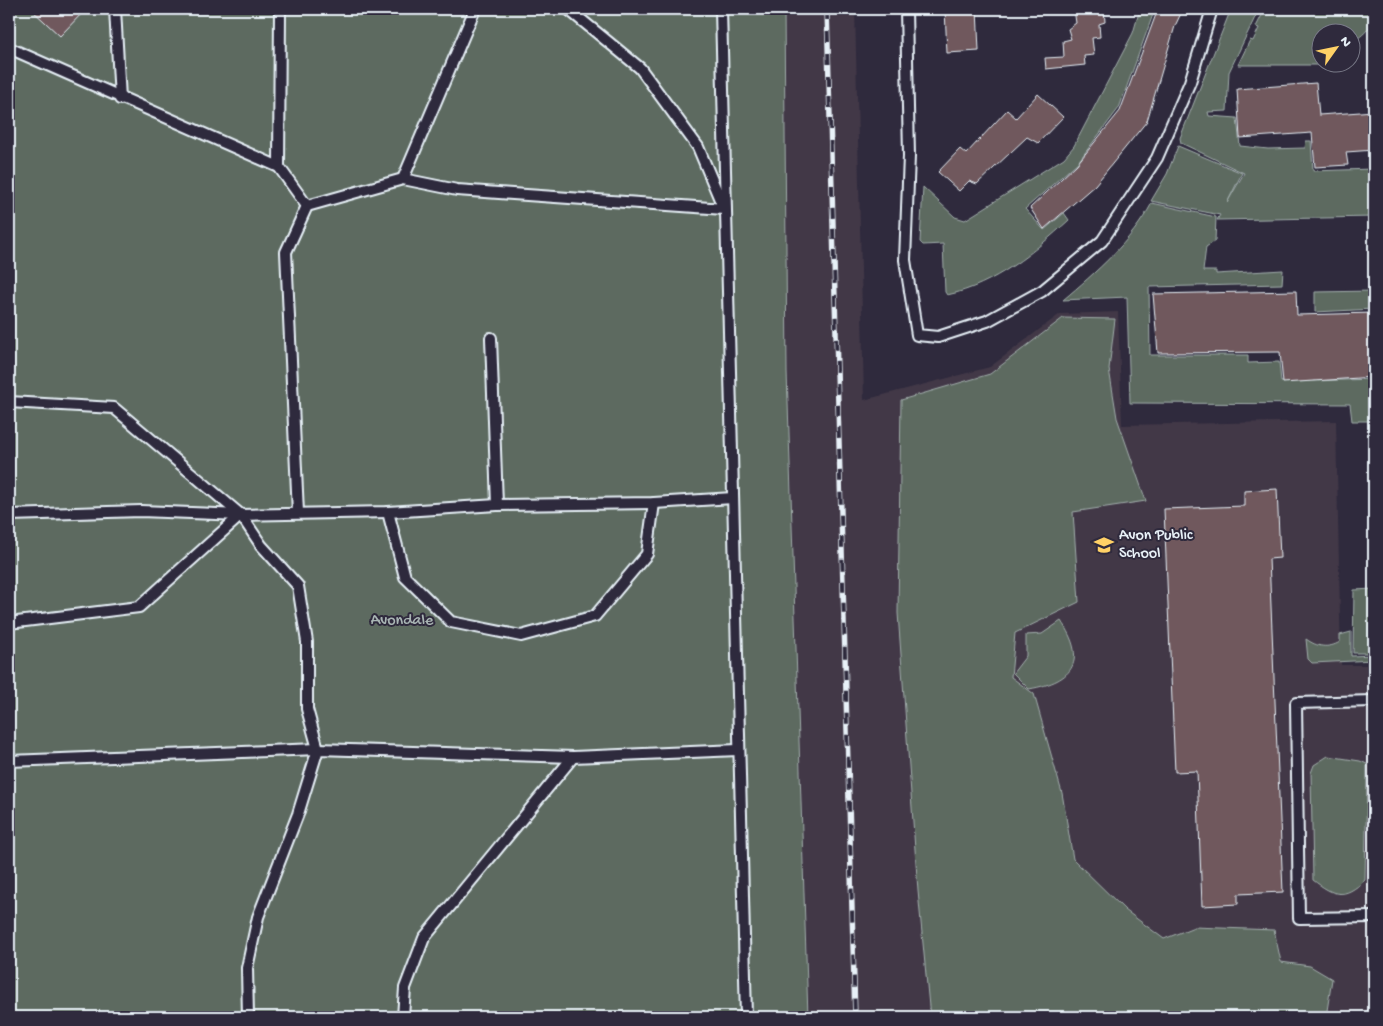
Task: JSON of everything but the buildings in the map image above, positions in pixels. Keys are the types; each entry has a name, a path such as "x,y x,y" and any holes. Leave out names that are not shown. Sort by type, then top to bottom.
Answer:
{"lane":[{"path":"114,9 120,99"},
{"path":"279,167 280,9"},
{"path":"403,179 475,9"},
{"path":"568,9 640,68 698,147 724,209"},
{"path":"721,9 724,209 746,1017"},
{"path":"906,9 909,156 905,260 917,335 938,337 988,321 1042,291 1102,241 1157,158 1190,82 1212,9"},
{"path":"9,48 120,99 279,167 307,206"},
{"path":"298,513 286,252 307,206 403,179 457,190 724,209"},
{"path":"491,338 497,505"},
{"path":"9,402 114,408 241,514 261,545 298,586 307,642 307,710 318,749 298,814 258,918 247,968 248,1017"},
{"path":"9,515 141,511 241,514 388,512 497,505 654,503 733,498"},
{"path":"388,512 405,578 451,622 521,636 595,616 647,554 654,503"},
{"path":"9,623 139,607 241,514"},
{"path":"1374,700 1296,703 1299,918 1374,917"},
{"path":"9,761 318,749 573,757 738,750"},
{"path":"402,1017 404,988 424,938 573,757"}],"shaded area":[{"name":"Avon Public School","path":"784,9 855,9 864,400 990,367 1060,314 1118,312 1122,425 1336,421 1341,665 1374,665 1374,1017 808,1017 787,372"}],"green space":[{"name":"Avondale","path":"9,9 784,9 787,372 808,1017 9,1017"},
{"path":"1140,9 1155,9 1119,108 1078,162 1025,209 1044,230 1064,213 1069,220 1013,266 981,284 947,295 945,292 943,244 923,245 920,242 923,187 955,217 965,220 1064,158 1074,146 1133,33"},
{"path":"1231,9 1259,9 1229,72 1227,111 1208,112 1209,116 1237,118 1240,146 1268,149 1305,148 1306,141 1311,141 1313,171 1372,169 1374,175 1374,217 1217,220 1220,215 1151,201 1167,174 1178,146 1242,173 1227,203 1244,173 1181,143 1180,138"},
{"path":"1265,9 1373,9 1370,26 1360,36 1360,22 1310,22 1310,65 1238,65 1250,40 1253,41 1259,28 1256,27"},
{"path":"1152,203 1216,217 1215,241 1206,247 1203,271 1216,271 1216,274 1283,270 1282,284 1149,287 1150,355 1248,355 1248,363 1279,362 1281,382 1374,379 1374,421 1352,421 1350,404 1130,403 1127,297 1063,300 1112,256 1134,231"},
{"path":"1374,291 1374,309 1315,312 1315,292"},
{"path":"1063,318 1115,319 1109,369 1117,418 1146,501 1073,512 1079,602 1015,633 1011,677 1034,694 1062,793 1073,859 1125,910 1164,939 1194,927 1274,930 1281,962 1310,966 1332,979 1326,1017 930,1017 918,891 898,613 901,400 990,374"},
{"path":"1374,589 1374,653 1353,653 1354,590"},
{"path":"1061,621 1073,647 1074,658 1072,667 1057,680 1029,689 1013,673 1026,656 1026,635 1042,634"},
{"path":"1351,632 1351,656 1374,655 1374,660 1312,663 1308,659 1306,639 1314,644 1331,646 1340,642 1340,635"},
{"path":"1328,756 1360,761 1367,764 1365,880 1351,891 1339,894 1327,890 1313,880 1311,773 1314,765"}],"railway":[{"path":"827,9 855,1017"}],"place":[{"name":"Avon Public School","path":"1104,545"}]}
